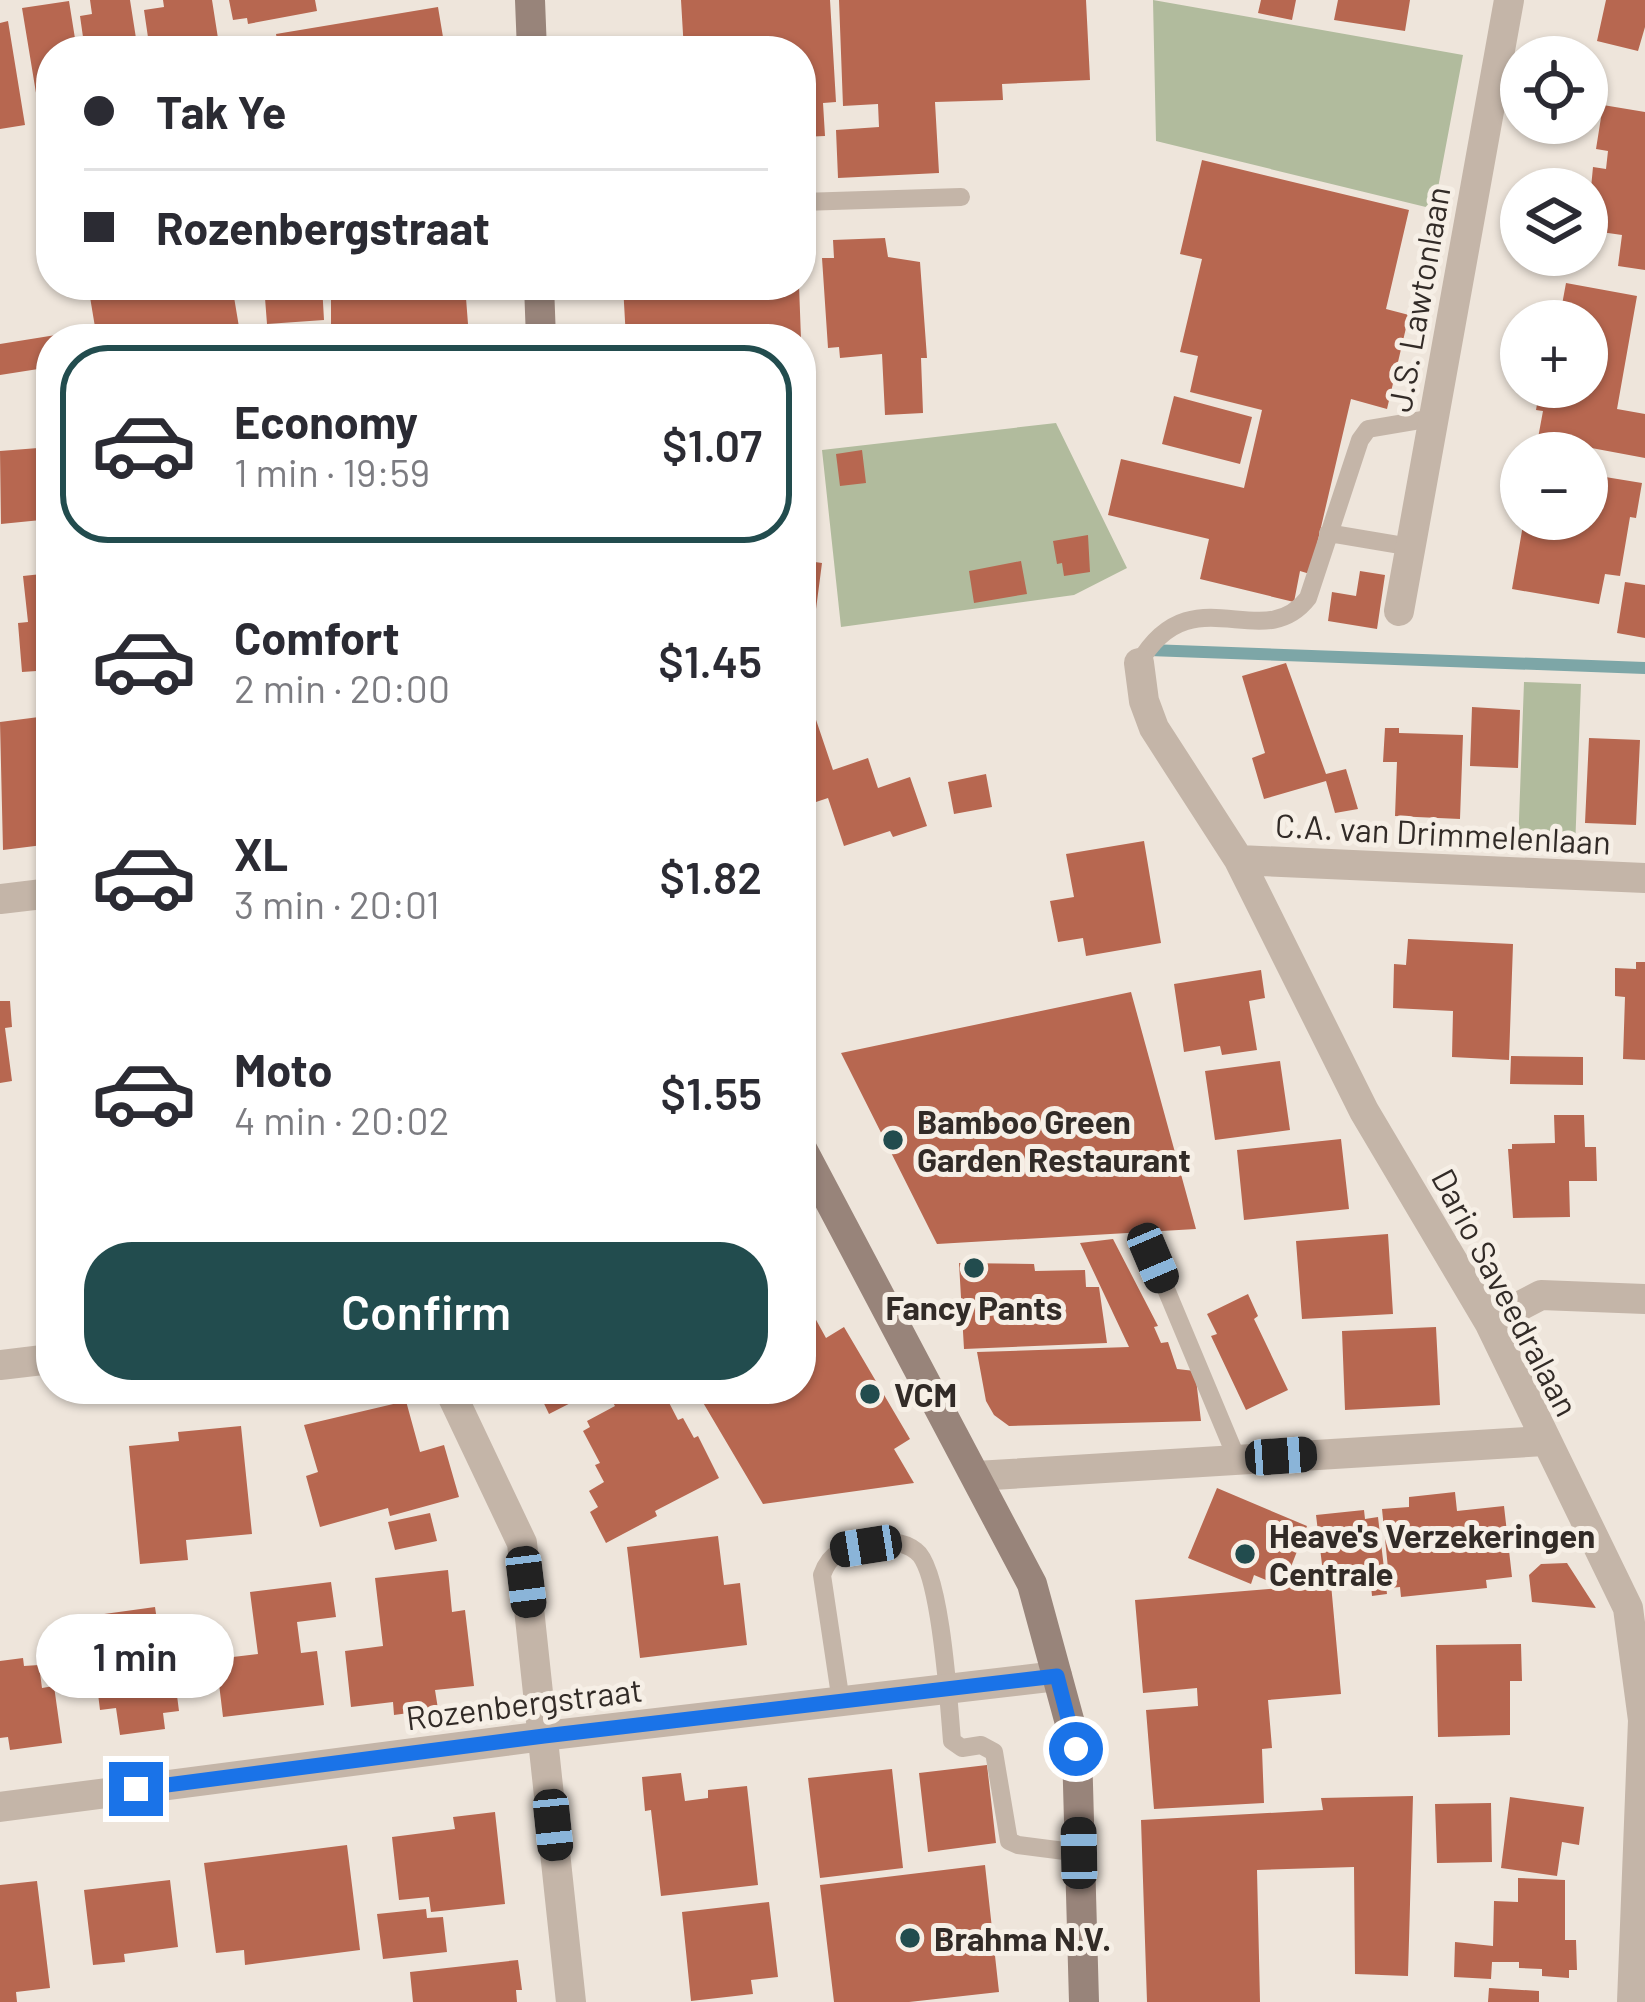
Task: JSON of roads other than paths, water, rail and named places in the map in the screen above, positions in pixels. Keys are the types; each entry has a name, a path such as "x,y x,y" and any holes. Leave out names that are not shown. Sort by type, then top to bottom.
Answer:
{"street":[{"path":"530,0 531,36"},
{"name":"J.S. Lawtonlaan","path":"1399,610 1508,0"},
{"name":"Dario Saveedralaan","path":"1139,663 1154,728 1239,860 1364,1111 1489,1322 1628,1608 1644,1720 1632,2002"},
{"name":"C.A. van Drimmelenlaan","path":"1239,860 1645,878"},
{"path":"0,899 36,895"},
{"path":"816,1175 1032,1584 1076,1749 1084,2002"},
{"path":"1489,1322 1540,1295 1645,1299"},
{"path":"0,1365 36,1361"},
{"path":"456,1404 522,1543 571,2002"},
{"path":"976,1475 1544,1441"},
{"name":"Rozenbergstraat","path":"0,1807 1057,1676"}],"lane":[{"path":"816,202 961,197"},
{"path":"1139,663 1158,637 1193,616 1274,620 1294,616 1308,598 1353,452 1368,429 1433,418"},
{"path":"1328,533 1411,547"},
{"path":"1153,1258 1237,1459"},
{"path":"841,1702 821,1576 827,1560 838,1550 895,1541 918,1551 929,1568 952,1741 962,1748 988,1746 994,1752 1009,1840 1018,1846 1079,1853"}],"waterway":[{"path":"1149,650 1645,668"}],"place":[{"name":"Bamboo Green Garden Restaurant","path":"893,1140"},
{"name":"Fancy Pants","path":"974,1268"},
{"name":"VCM","path":"870,1394"},
{"name":"Heave's Verzekeringen Centrale","path":"1245,1554"},
{"name":"Brahma N.V.","path":"910,1938"}]}
